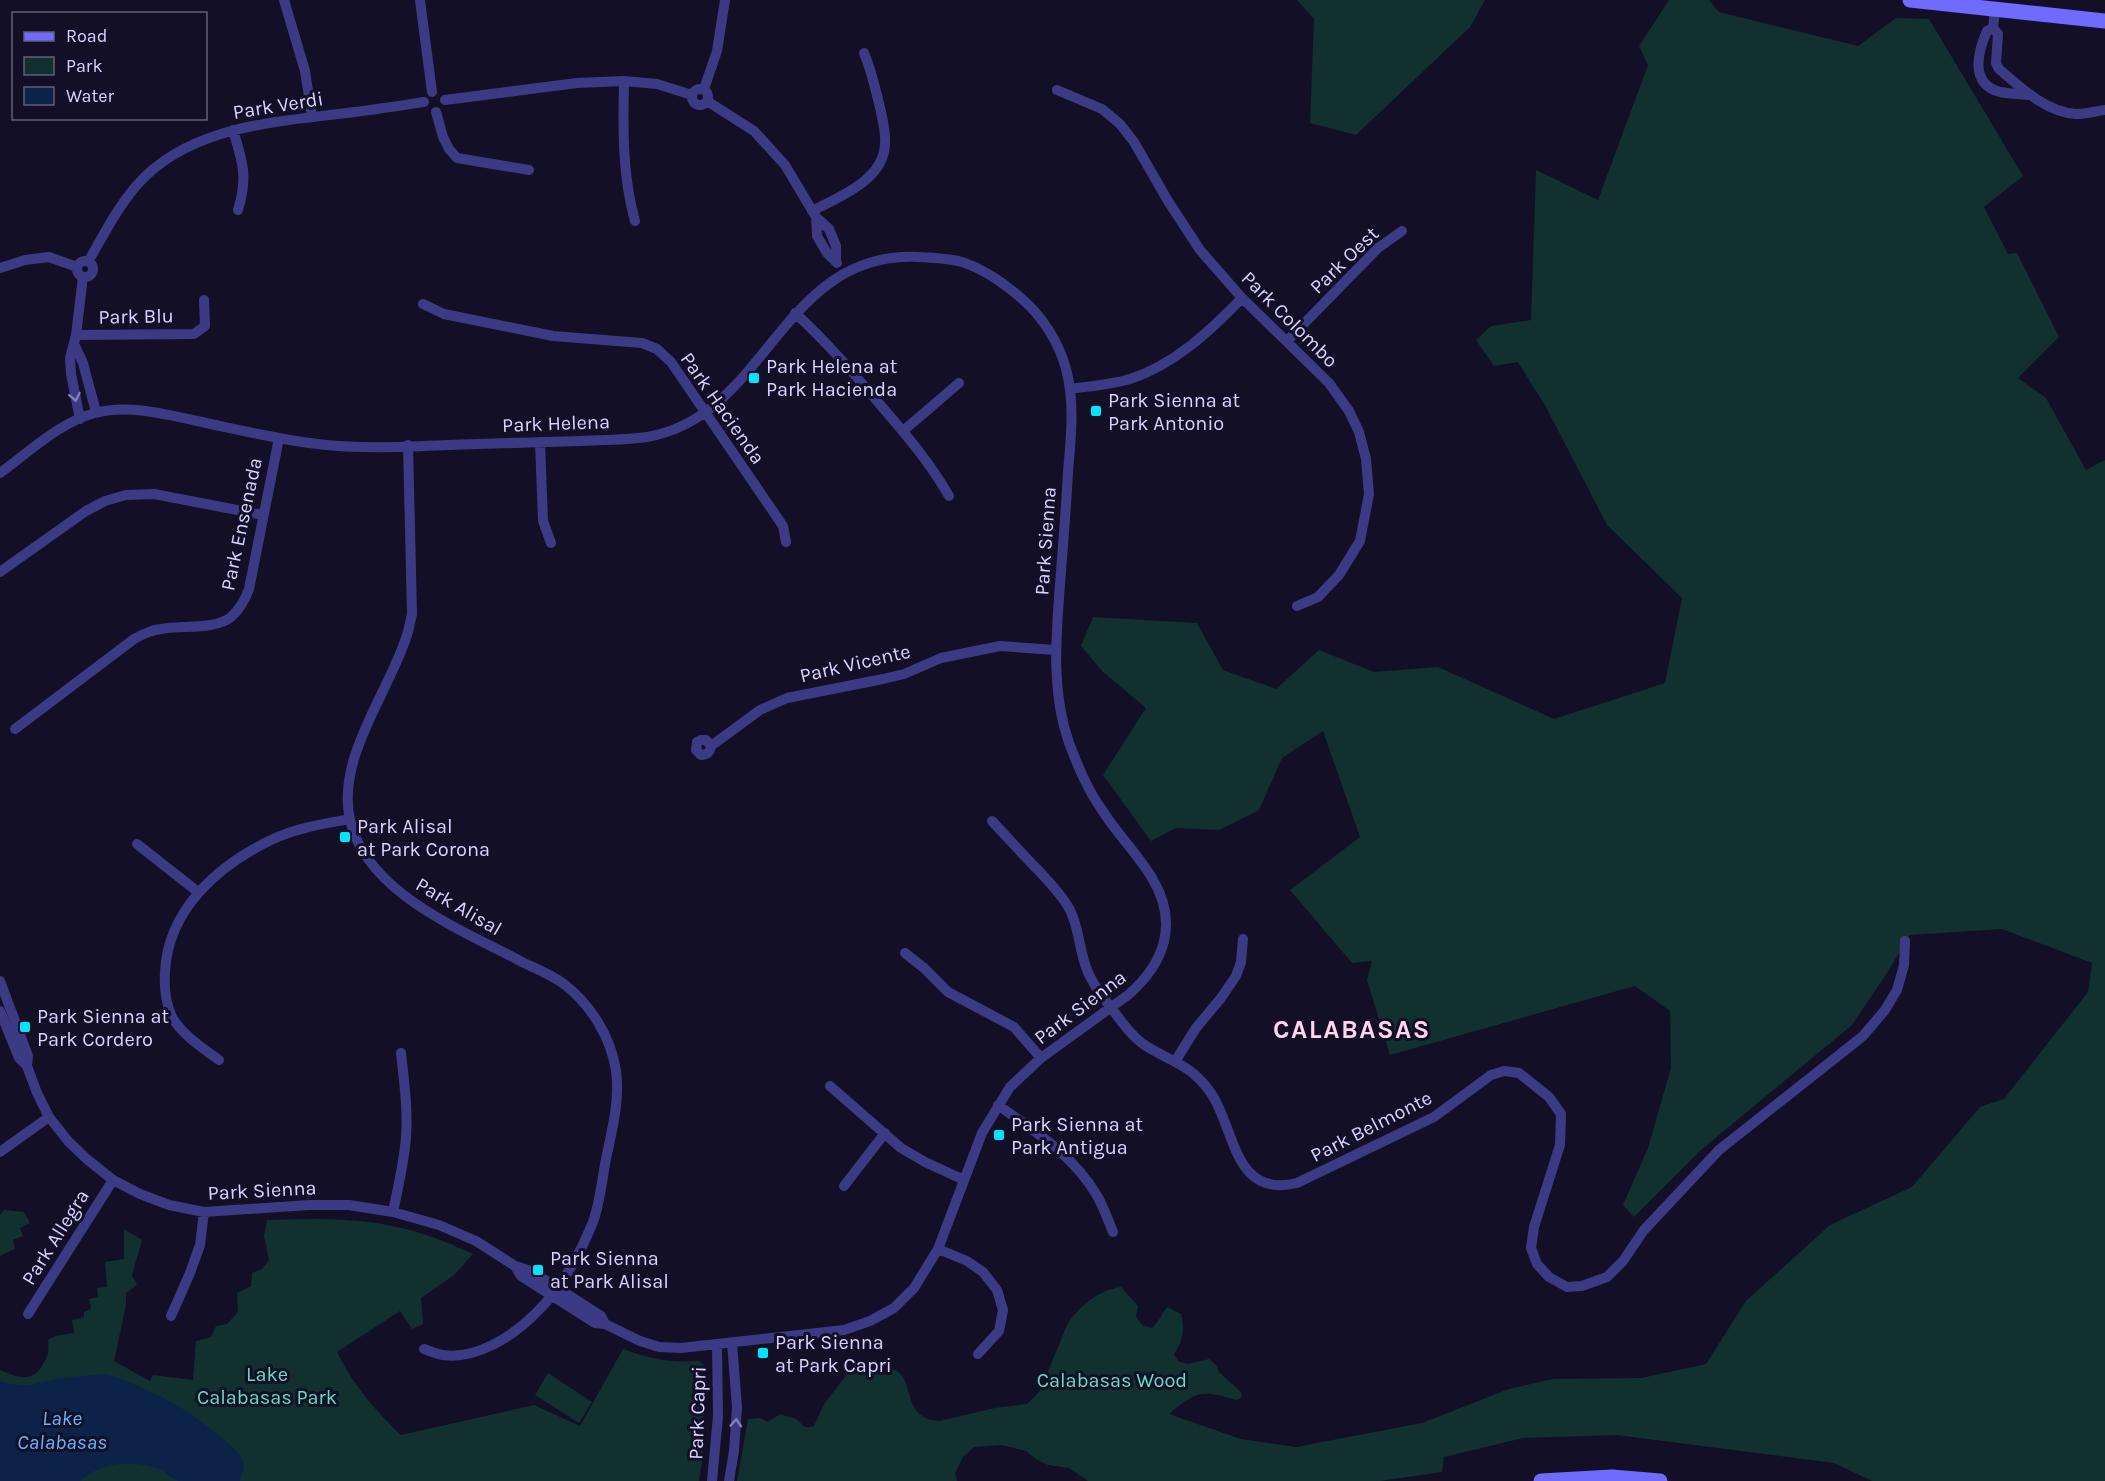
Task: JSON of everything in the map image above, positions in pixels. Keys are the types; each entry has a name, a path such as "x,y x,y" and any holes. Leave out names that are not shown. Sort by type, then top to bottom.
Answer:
{"main road":[{"path":"1910,0 2105,21"},
{"path":"1541,1481 1612,1477 1660,1481"}],"street":[{"path":"284,0 305,71 312,116"},
{"path":"420,0 432,92"},
{"path":"704,89 717,51 725,0"},
{"path":"1995,10 1993,28 1998,34 1996,63 1999,69 2030,95 2060,110 2075,114 2105,110"},
{"path":"1993,28 1987,30 1977,56 1982,78 1989,87 1999,92 2030,95"},
{"path":"814,214 858,186 873,173 883,157 884,127 873,74 864,53"},
{"path":"1982,78 1999,69"},
{"path":"445,100 577,83 624,81 657,84 692,95"},
{"path":"624,81 623,142 627,192 635,221"},
{"path":"704,89 708,95 707,101 702,105 696,104 692,95 695,90 704,89"},
{"name":"Park Colombo","path":"1057,90 1102,109 1120,124 1134,142 1200,250 1242,298 1329,383 1349,411 1359,432 1366,459 1369,495 1360,541 1340,575 1318,597 1298,606"},
{"path":"432,92 439,92 445,100 444,106 436,112 429,111 424,102 426,96 432,92"},
{"path":"707,101 754,131 785,165 814,214 829,229 836,246 836,260 843,274"},
{"name":"Park Verdi","path":"80,418 70,358 75,339 83,277 88,277 93,270 88,262 116,212 136,185 151,171 201,140 233,130 312,116 424,102"},
{"path":"436,112 443,137 457,158 529,170"},
{"path":"233,130 244,166 244,190 238,210"},
{"path":"814,214 817,236 827,254 836,260"},
{"name":"Park Oest","path":"1287,341 1378,248 1402,231"},
{"path":"820,241 832,235"},
{"name":"Park Helena","path":"0,473 80,418 96,412 127,410 156,412 279,438 328,445 540,442 649,436 676,428 706,413 727,396 795,313 818,291 843,274 875,261 906,256 964,263 998,281 1024,300 1045,324"},
{"path":"0,268 25,260 49,257 76,267"},
{"path":"76,267 82,261 88,262"},
{"path":"76,267 77,273 83,277"},
{"path":"1070,389 1128,380 1153,370 1205,334 1242,298"},
{"name":"Park Blu","path":"75,339 194,334 205,326 204,300"},
{"name":"Park Hacienda","path":"423,304 444,314 553,336 642,343 657,349 671,362 783,526 786,542"},
{"path":"795,313 817,333 903,431 933,467 949,496"},
{"name":"Park Sienna","path":"0,1011 8,1029 28,1056 27,1066 49,1117 68,1141 113,1180 140,1194 170,1204 204,1212 309,1205 349,1205 393,1212 438,1225 476,1241 515,1266 531,1271 554,1292 601,1317 605,1324 640,1341 659,1347 717,1345 844,1330 870,1321 894,1308 914,1288 938,1250 982,1133 1010,1087 1041,1058 1111,1008 1141,983 1154,967 1162,951 1166,933 1166,916 1162,897 1152,877 1099,807 1077,763 1065,730 1059,701 1055,650 1072,418 1070,389 1063,360 1045,324"},
{"name":"Park Verdi","path":"75,339 96,412"},
{"path":"903,431 959,383"},
{"name":"Park Ensenada","path":"15,729 134,639 161,628 219,623 230,618 244,601 249,589 279,438"},
{"path":"540,442 543,521 551,543"},
{"name":"Park Alisal","path":"408,445 412,614 406,638 355,752 348,782 350,819 360,847 378,873 398,891 421,907 562,983 588,1006 604,1032 616,1070 617,1104 594,1220 579,1252 554,1292 522,1326 487,1347 464,1354 443,1355 424,1349"},
{"path":"0,572 86,510 126,495 154,494 263,515"},
{"name":"Park Vicente","path":"711,746 760,711 787,698 894,677 942,658 1000,646 1055,650"},
{"path":"219,1060 195,1042 173,1017 164,985 165,961 170,939 183,912 198,892 216,875 270,841 295,830 350,819"},
{"name":"Park Belmonte","path":"992,821 1061,895 1070,911 1088,971 1111,1008 1143,1044 1176,1060 1209,1090 1240,1160 1258,1180 1272,1185 1285,1186 1297,1183 1434,1117 1491,1075 1504,1071 1519,1073 1549,1097 1561,1114 1560,1144 1534,1227 1531,1248 1537,1264 1549,1277 1567,1287 1582,1286 1607,1277 1623,1261 1644,1230 1719,1150 1863,1036 1885,1010 1897,990 1904,965 1905,941"},
{"path":"137,844 198,892"},
{"path":"1176,1060 1196,1028 1236,976 1241,962 1243,939"},
{"path":"905,953 948,992 1014,1027 1041,1058"},
{"name":"Park Sienna","path":"0,981 8,1029"},
{"path":"393,1212 406,1136 406,1105 401,1053"},
{"path":"831,1086 901,1148 964,1180"},
{"path":"998,1105 1047,1139 1072,1163 1096,1194 1113,1232"},
{"path":"0,1152 49,1117"},
{"path":"844,1186 885,1133"},
{"name":"Park Allegra","path":"28,1314 113,1180"},
{"path":"171,1316 200,1245 204,1212"},
{"path":"938,1250 967,1261 983,1272 997,1290 1003,1310 999,1331 978,1354"},
{"name":"Park Capri","path":"729,1481 737,1407 732,1343"},
{"name":"Park Capri","path":"712,1481 718,1416 717,1345"}],"green space":[{"path":"1297,0 1485,0 1470,27 1356,135 1310,123 1314,19"},
{"name":"Calabasas Wood","path":"1669,0 1709,0 1719,12 1858,46 1896,18 1929,19 2023,176 1984,207 2008,254 2017,253 2059,337 2018,378 2046,398 2086,470 2105,460 2105,1481 1872,1481 1834,1463 1617,1435 1523,1438 1444,1457 1442,1472 1380,1481 1088,1481 1069,1468 1048,1465 1026,1451 1002,1445 974,1447 963,1457 955,1473 957,1481 737,1481 748,1419 760,1418 768,1422 780,1414 796,1419 805,1427 814,1426 824,1404 848,1373 854,1371 884,1368 895,1370 905,1382 919,1413 939,1421 995,1408 1027,1404 1040,1391 1072,1318 1097,1295 1121,1287 1138,1306 1136,1317 1142,1325 1152,1328 1167,1307 1181,1314 1182,1335 1174,1354 1178,1361 1187,1364 1209,1359 1216,1365 1219,1372 1242,1393 1241,1398 1237,1400 1200,1394 1187,1400 1169,1414 1241,1439 1296,1447 1422,1423 1509,1389 1553,1379 1641,1378 1706,1364 1746,1301 1830,1225 1912,1187 1980,1107 2004,1099 2088,992 2092,963 2002,929 1910,935 1852,1025 1701,1150 1634,1217 1623,1205 1648,1148 1671,1068 1670,1011 1635,986 1390,1055 1367,980 1372,961 1352,963 1290,890 1360,837 1323,731 1282,758 1259,810 1219,830 1176,828 1151,841 1103,775 1146,708 1103,672 1081,646 1093,617 1197,623 1223,670 1276,689 1319,650 1374,672 1438,667 1554,719 1665,683 1682,598 1607,525 1546,407 1518,362 1494,366 1476,340 1491,326 1531,320 1536,170 1598,200 1648,65 1639,46"},
{"path":"4,1210 24,1212 30,1223 20,1228 23,1236 13,1240 15,1249 1,1255 0,1258 0,1215"},
{"name":"Lake Calabasas Park","path":"335,1219 395,1226 433,1237 473,1254 454,1275 421,1298 423,1324 412,1329 400,1311 337,1352 365,1397 401,1435 534,1405 580,1426 623,1349 660,1360 699,1361 705,1366 702,1462 699,1481 0,1481 0,1370 19,1377 35,1374 46,1358 48,1340 55,1336 74,1333 72,1320 84,1317 84,1312 91,1309 89,1299 98,1297 97,1288 107,1287 105,1262 124,1259 124,1229 142,1240 132,1275 137,1285 126,1293 126,1305 114,1361 150,1381 153,1375 193,1380 196,1341 211,1337 216,1326 227,1324 238,1312 237,1293 251,1286 252,1273 262,1269 269,1260 264,1236 267,1220"},
{"path":"548,1373 592,1402 579,1423 535,1395"}],"water":[{"name":"Lake Calabasas","path":"107,1374 172,1403 216,1432 241,1457 243,1467 240,1481 179,1481 159,1469 128,1463 107,1466 80,1481 0,1481 0,1381 26,1385 64,1378"}],"place":[{"name":"Park Helena at Park Hacienda","path":"754,378"},
{"name":"Park Sienna at Park Antonio","path":"1096,411"},
{"name":"Park Alisal at Park Corona","path":"345,837"},
{"name":"Park Sienna at Park Cordero","path":"25,1027"},
{"name":"Park Sienna at Park Antigua","path":"999,1135"},
{"name":"Park Sienna at Park Alisal","path":"538,1270"},
{"name":"Park Sienna at Park Capri","path":"763,1353"}],"district":[{"name":"CALABASAS","path":"1352,1029"}]}
